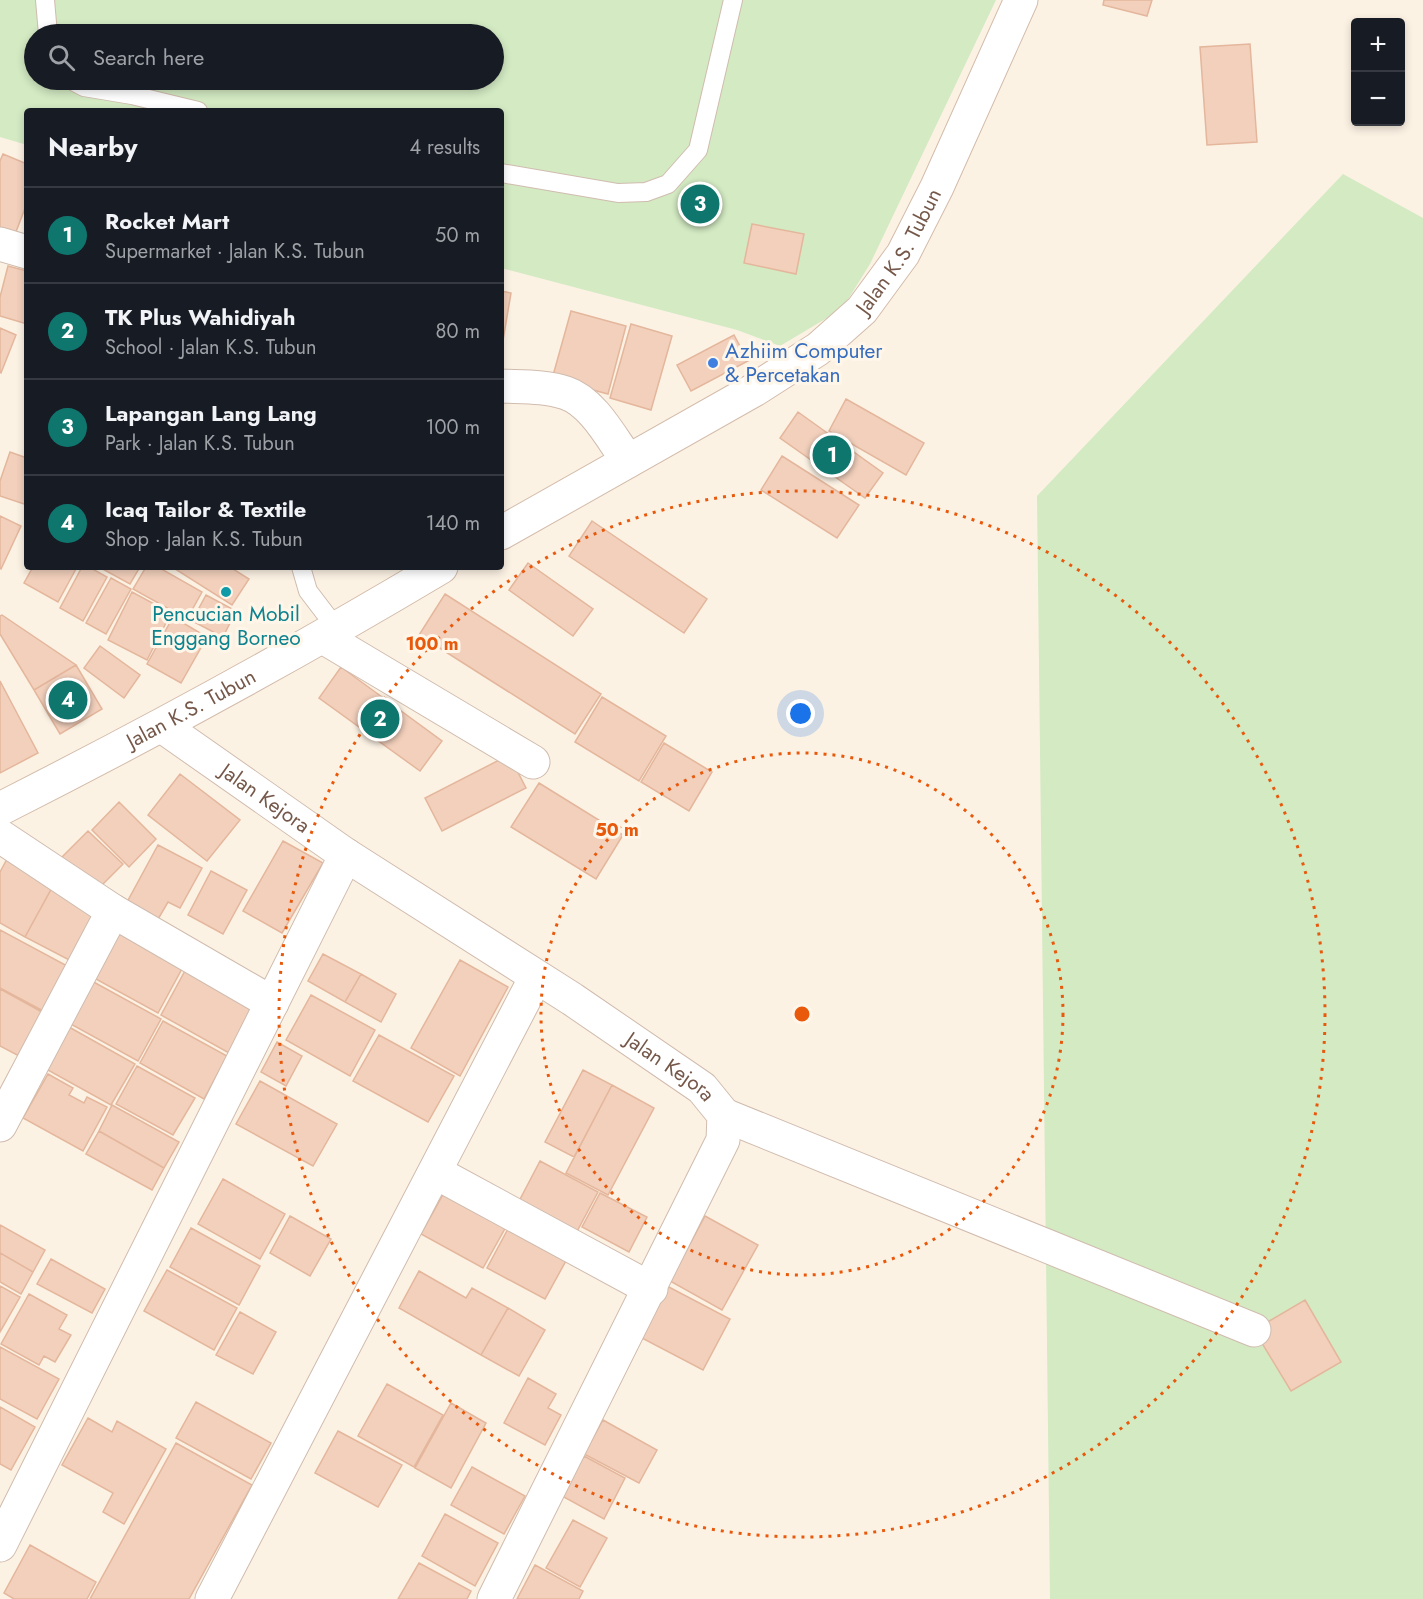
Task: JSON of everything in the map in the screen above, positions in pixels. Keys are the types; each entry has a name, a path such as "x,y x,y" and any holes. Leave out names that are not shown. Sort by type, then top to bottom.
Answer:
{"street":[{"name":"Jalan K.S. Tubun","path":"504,531 754,390 818,349 862,310 908,245 937,187 1021,0"},
{"path":"0,244 24,251"},
{"path":"504,386 556,390 575,397 585,404 628,461"},
{"name":"Jalan K.S. Tubun","path":"0,809 162,726 330,633 436,570"},
{"path":"330,633 533,762"},
{"name":"Jalan Kejora","path":"162,726 346,855 572,999 702,1088 724,1115 723,1140 651,1289 494,1599"},
{"path":"0,836 112,911 272,1003"},
{"path":"0,1545 346,855"},
{"path":"0,1125 112,911"},
{"path":"212,1599 536,977"},
{"path":"724,1115 1254,1330"},
{"path":"435,1172 651,1289"}],"lane":[{"path":"45,0 47,24"},
{"path":"504,174 618,193 646,192 668,184 698,150 733,0"},
{"path":"105,90 132,94 186,108"},
{"path":"302,570 308,591 330,633"}],"green space":[{"path":"0,0 996,0 870,264 842,309 780,346 737,330 504,269 504,108 24,108 24,144 0,137"},
{"path":"1343,174 1423,218 1423,1599 1050,1599 1037,496"}],"building":[{"path":"1104,0 1152,0 1147,16 1103,5"},
{"path":"1250,44 1257,142 1207,145 1200,47"},
{"path":"3,154 24,163 24,211 14,237 0,232 0,161"},
{"path":"752,224 804,234 796,274 744,263"},
{"path":"8,266 24,270 24,323 0,316 0,297"},
{"path":"504,292 511,293 504,334"},
{"path":"571,311 626,326 608,394 552,379"},
{"path":"631,324 672,336 651,410 610,398"},
{"path":"0,328 16,335 1,373 0,372"},
{"name":"Azhiim Computer & Percetakan","path":"734,335 748,361 691,391 677,365"},
{"path":"846,399 924,443 906,475 829,431"},
{"path":"798,412 883,473 865,498 780,438"},
{"path":"10,452 24,457 24,504 0,496 0,481"},
{"path":"782,456 859,505 837,538 761,490"},
{"path":"0,516 21,526 1,569 0,568"},
{"path":"592,521 707,599 684,633 569,556"},
{"path":"528,563 593,609 573,636 509,590"},
{"path":"31,570 75,570 58,602 24,583"},
{"path":"80,570 94,570 107,577 83,621 60,608"},
{"path":"104,570 138,570 130,584"},
{"path":"144,570 163,570 202,592 187,619 133,589"},
{"name":"Pencucian Mobil Enggang Borneo","path":"177,570 235,570 249,579 232,605"},
{"path":"111,578 131,589 106,634 86,623"},
{"path":"132,592 171,613 147,660 108,640"},
{"path":"445,594 601,694 575,734 419,635"},
{"path":"206,595 236,611 223,637 192,621"},
{"path":"2,615 76,665 34,690 0,634 0,616"},
{"path":"173,617 207,637 181,683 147,664"},
{"path":"100,646 140,675 124,698 84,668"},
{"path":"76,665 102,709 60,734 34,690"},
{"path":"341,667 442,741 420,771 319,698"},
{"path":"0,681 38,753 0,773"},
{"path":"602,697 666,736 639,781 575,742"},
{"path":"664,743 712,772 689,811 641,782"},
{"path":"509,755 526,788 442,831 425,798"},
{"path":"180,774 240,820 207,861 148,815"},
{"path":"539,783 623,835 596,879 511,827"},
{"path":"119,802 156,839 129,867 92,830"},
{"path":"88,831 123,864 93,894 59,860"},
{"path":"283,841 323,863 282,933 243,911"},
{"path":"158,845 202,868 180,908 168,902 157,921 126,904"},
{"path":"7,859 54,884 25,937 0,923 0,872"},
{"path":"211,871 247,890 223,934 188,915"},
{"path":"54,884 103,910 75,963 25,937"},
{"path":"0,930 71,968 47,1013 0,988"},
{"path":"121,930 184,965 158,1013 94,978"},
{"path":"323,954 361,974 345,1002 308,981"},
{"path":"460,960 508,987 460,1076 411,1048"},
{"path":"186,969 254,1007 229,1053 161,1015"},
{"path":"361,974 396,994 381,1022 345,1002"},
{"path":"90,980 161,1019 138,1061 67,1022"},
{"path":"0,989 42,1012 19,1056 0,1046"},
{"path":"311,995 375,1030 350,1076 286,1040"},
{"path":"163,1021 227,1056 204,1099 140,1063"},
{"path":"69,1027 135,1064 111,1105 46,1069"},
{"path":"379,1035 454,1076 428,1122 353,1081"},
{"path":"277,1042 302,1056 286,1086 261,1072"},
{"path":"137,1066 195,1098 173,1135 116,1104"},
{"path":"583,1070 612,1085 574,1157 545,1142"},
{"path":"48,1074 73,1088 69,1095 84,1103 87,1097 107,1107 83,1151 23,1118"},
{"path":"260,1081 337,1124 313,1166 236,1124"},
{"path":"612,1085 654,1108 608,1195 566,1173"},
{"path":"112,1105 179,1142 164,1168 99,1131"},
{"path":"99,1131 164,1168 152,1190 86,1154"},
{"path":"540,1161 598,1192 574,1237 516,1207"},
{"path":"223,1179 285,1214 260,1259 198,1224"},
{"path":"445,1191 507,1225 483,1268 421,1234"},
{"path":"600,1193 647,1217 629,1252 582,1227"},
{"path":"290,1216 331,1239 310,1276 270,1253"},
{"path":"705,1216 758,1245 722,1310 670,1281"},
{"path":"0,1225 45,1250 33,1272 0,1253"},
{"path":"509,1227 567,1259 545,1299 487,1268"},
{"path":"191,1228 260,1266 239,1305 170,1267"},
{"path":"0,1253 33,1272 21,1294 0,1282"},
{"path":"51,1259 105,1289 92,1313 37,1284"},
{"path":"167,1270 237,1308 214,1350 144,1311"},
{"path":"419,1271 466,1298 472,1288 508,1308 481,1355 399,1308"},
{"path":"665,1285 730,1319 703,1370 638,1336"},
{"path":"0,1286 20,1297 0,1332"},
{"path":"29,1294 67,1315 59,1329 71,1335 55,1362 44,1356 39,1365 1,1344"},
{"path":"1305,1300 1341,1362 1291,1391 1254,1330"},
{"path":"508,1308 545,1330 519,1376 481,1355"},
{"path":"240,1312 276,1332 253,1374 216,1355"},
{"path":"0,1347 59,1379 37,1419 0,1399"},
{"path":"528,1378 556,1394 548,1408 561,1415 545,1445 504,1423"},
{"path":"387,1384 443,1415 414,1467 358,1436"},
{"path":"196,1402 271,1443 251,1479 176,1438"},
{"path":"451,1403 486,1423 451,1488 415,1468"},
{"path":"0,1407 35,1427 11,1470 0,1464"},
{"path":"88,1418 112,1432 117,1421 166,1449 124,1524 103,1512 113,1493 62,1465"},
{"path":"603,1420 657,1450 639,1483 584,1454"},
{"path":"338,1431 402,1465 378,1507 315,1473"},
{"path":"176,1443 252,1485 189,1599 90,1599"},
{"path":"584,1456 625,1478 604,1519 562,1496"},
{"path":"472,1467 525,1496 504,1534 451,1505"},
{"path":"445,1514 498,1543 475,1586 422,1556"},
{"path":"573,1520 607,1538 580,1587 546,1568"},
{"path":"30,1545 96,1582 87,1599 14,1599 4,1593"},
{"path":"419,1563 471,1591 467,1599 398,1599"},
{"path":"535,1565 583,1591 579,1599 517,1599"}],"place":[{"name":"Lapangan Lang Lang","path":"700,204"},
{"name":"Azhiim Computer & Percetakan","path":"713,363"},
{"name":"Rocket Mart","path":"832,455"},
{"name":"Pencucian Mobil Enggang Borneo","path":"226,592"},
{"name":"Icaq Tailor & Textile","path":"68,700"},
{"name":"TK Plus Wahidiyah","path":"380,719"}]}
